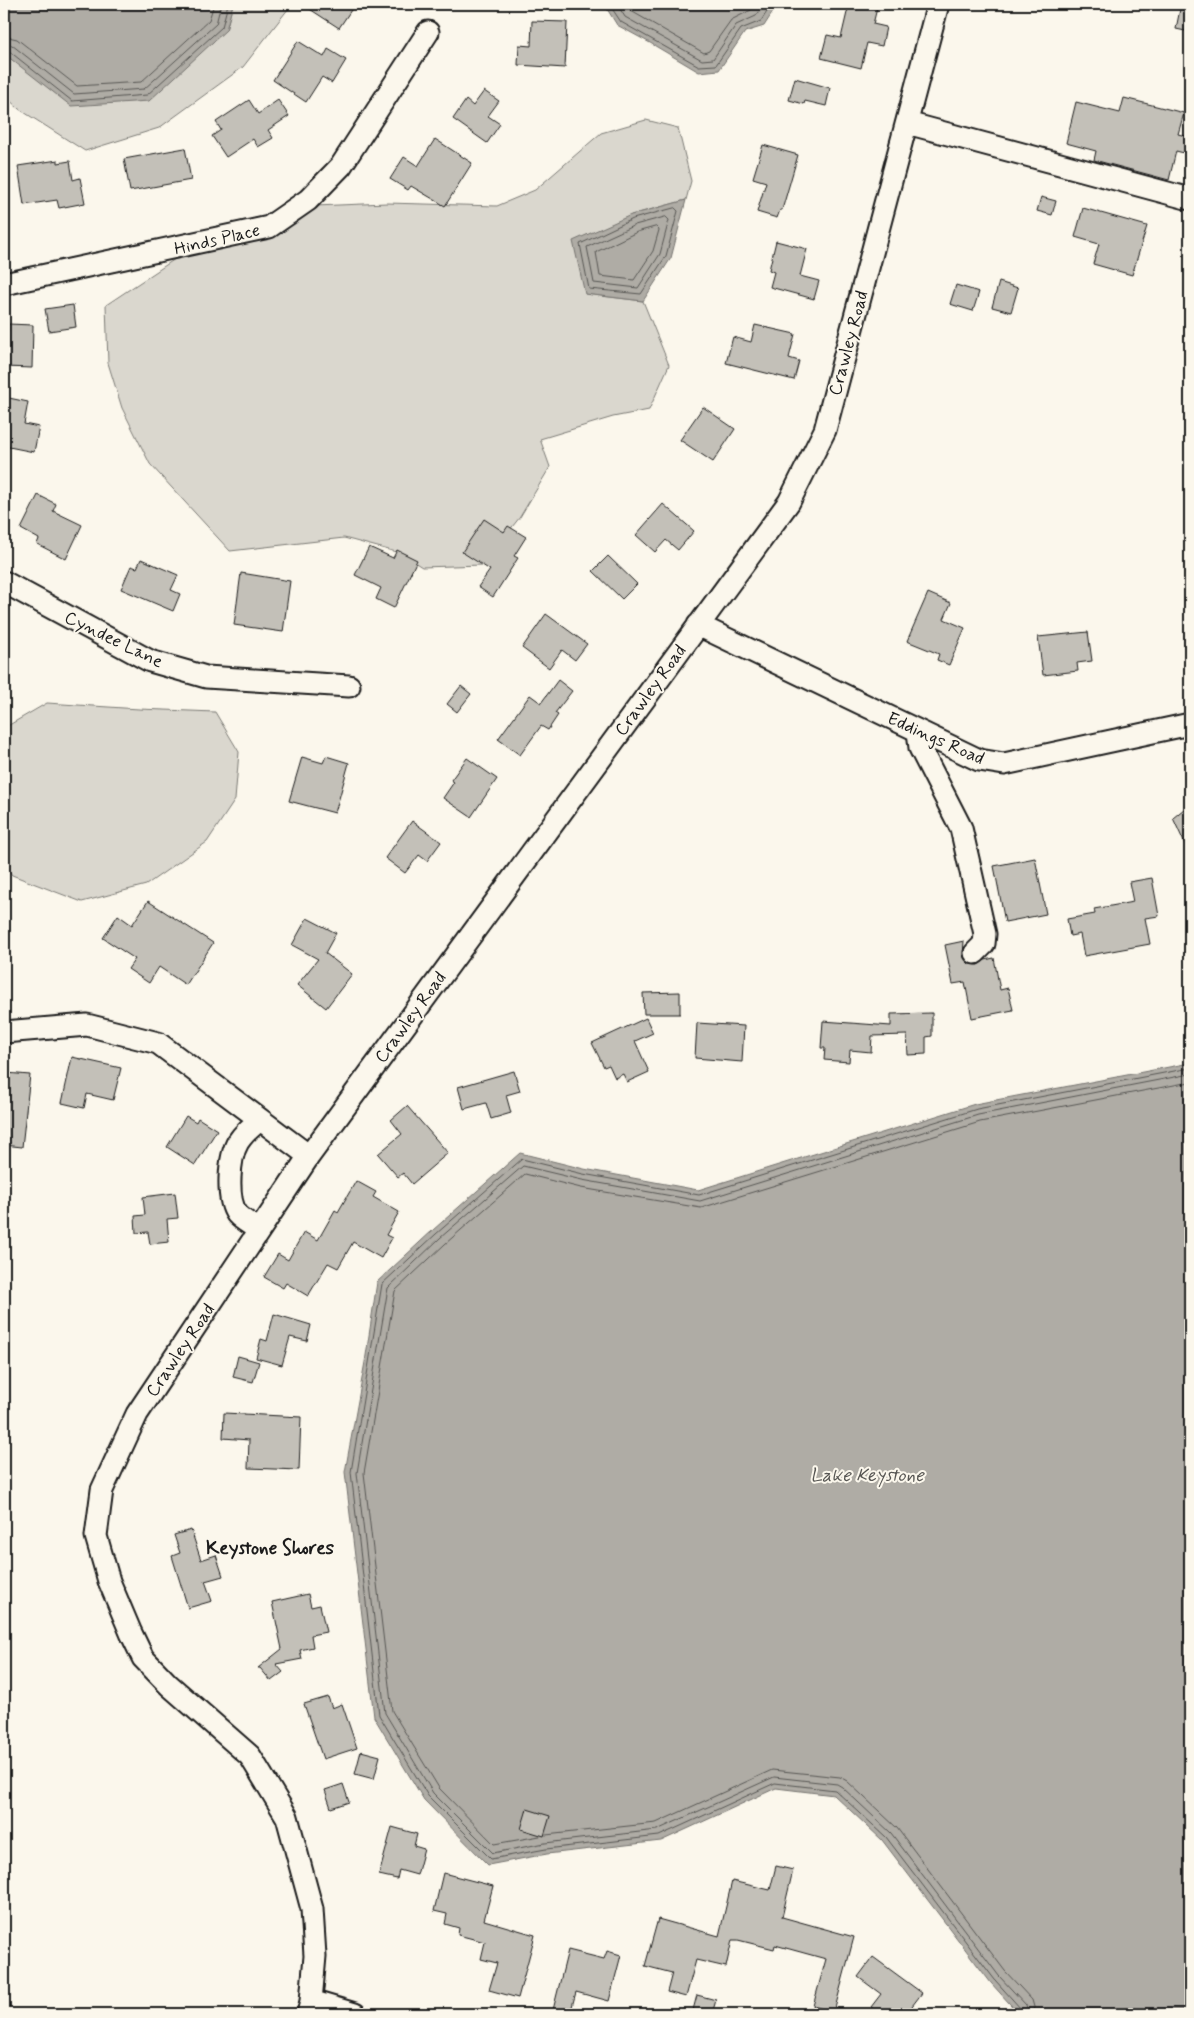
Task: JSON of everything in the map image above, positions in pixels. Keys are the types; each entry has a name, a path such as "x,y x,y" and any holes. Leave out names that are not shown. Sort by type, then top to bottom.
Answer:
{"street":[{"name":"Crawley Road","path":"310,2008 315,1956 312,1909 287,1817 250,1756 169,1685 143,1658 109,1581 96,1536 102,1490 137,1414 309,1156 789,502 825,430 938,4"},
{"name":"Hinds Place","path":"4,284 269,227 308,200 340,166 428,32"},
{"path":"907,123 1190,199"},
{"name":"Cyndee Lane","path":"4,582 150,661 206,677 349,686"},
{"name":"Eddings Road","path":"698,625 979,760 1004,764 1190,724"},
{"path":"918,731 920,748 961,828 985,934 984,944 975,953"},
{"path":"4,1032 86,1025 158,1043 309,1156"},
{"path":"259,1230 238,1215 233,1205 230,1172 237,1143 260,1120"},
{"path":"310,2008 355,2014"}],"shaded area":[{"path":"233,4 292,4 243,67 159,128 85,151 19,109 4,95 4,51 7,56 226,30"},
{"path":"646,120 678,128 691,181 686,200 631,215 585,294 643,301 669,365 649,410 613,417 540,439 550,467 520,517 482,565 422,567 400,553 344,538 230,551 150,464 122,408 108,363 106,305 178,257 315,206 387,203 497,206 535,190 601,133"},
{"path":"47,703 215,712 239,752 235,800 207,842 146,885 82,902 12,875 4,865 4,728"}],"water":[{"path":"4,4 233,4 226,30 149,101 71,106 7,56 4,51"},
{"path":"604,4 778,4 764,26 745,32 719,70 699,72 617,25"},
{"path":"686,200 671,258 643,301 585,294 573,241 631,215"},
{"name":"Lake Keystone","path":"1190,1063 1190,2014 1019,2014 991,1983 882,1840 834,1795 776,1788 661,1841 547,1854 488,1865 424,1800 374,1717 345,1472 377,1282 520,1153 584,1169 698,1190 975,1104"}],"building":[{"path":"302,4 355,4 339,28"},
{"path":"849,4 878,4 873,24 886,27 882,46 867,43 861,68 821,58 827,35 841,38"},
{"path":"1181,4 1190,4 1190,32 1176,29"},
{"path":"532,21 567,22 565,68 518,65 519,45 531,46"},
{"path":"298,41 324,57 328,49 346,60 332,83 322,77 306,102 273,80"},
{"path":"795,78 830,88 826,106 805,101 804,104 789,100"},
{"path":"484,91 499,101 488,116 500,124 487,143 453,119 466,100 473,106"},
{"path":"1124,98 1184,113 1178,134 1190,137 1188,154 1176,151 1169,180 1094,160 1096,151 1066,143 1076,102 1120,113"},
{"path":"249,100 258,114 278,100 289,116 268,130 273,138 258,147 253,139 226,157 212,136 221,130 216,122"},
{"path":"435,139 472,163 445,206 411,186 408,190 390,179 404,157 418,166"},
{"path":"763,145 798,155 782,210 780,210 777,218 757,212 766,182 753,178"},
{"path":"185,148 191,180 130,191 124,159"},
{"path":"58,160 58,163 70,161 73,180 80,178 85,203 59,208 57,200 24,205 18,166"},
{"path":"1041,197 1056,201 1052,215 1037,211"},
{"path":"1083,208 1147,226 1132,275 1093,264 1099,244 1075,237"},
{"path":"776,241 807,249 800,276 819,281 814,299 770,287 774,272 769,270"},
{"path":"999,282 1018,288 1011,312 992,307"},
{"path":"956,285 979,292 973,311 950,304"},
{"path":"73,305 76,327 49,331 45,309"},
{"path":"8,324 33,325 32,368 4,367 4,331 8,331"},
{"path":"755,325 795,334 789,358 799,361 794,380 726,363 733,337 751,342"},
{"path":"4,397 28,402 24,424 39,427 34,452 4,446"},
{"path":"703,407 735,429 713,462 680,440"},
{"path":"38,495 56,504 53,511 82,525 66,559 37,544 39,539 21,529"},
{"path":"663,504 694,531 678,550 666,540 655,552 636,535"},
{"path":"484,519 504,532 508,526 526,537 514,556 518,558 493,597 478,587 490,570 462,552"},
{"path":"369,547 393,558 397,550 417,560 394,608 376,599 381,588 355,575"},
{"path":"608,556 637,584 622,599 593,571"},
{"path":"141,559 178,575 171,590 180,594 173,611 121,589 131,566 137,568"},
{"path":"241,573 290,581 283,632 234,625"},
{"path":"928,593 951,603 944,619 965,628 949,665 937,660 939,654 907,641"},
{"path":"546,614 587,644 575,660 562,650 549,668 522,648"},
{"path":"1088,632 1092,661 1077,663 1078,671 1043,675 1038,637"},
{"path":"558,680 572,691 555,713 558,715 548,730 541,726 520,755 498,739 530,695 541,703"},
{"path":"461,686 471,694 457,712 447,704"},
{"path":"326,756 349,763 335,813 289,801 302,757 323,763"},
{"path":"467,758 497,779 471,817 443,798 454,782 451,780"},
{"path":"1190,804 1190,855 1173,818"},
{"path":"412,821 441,842 427,861 419,855 405,873 385,858"},
{"path":"1035,858 1046,914 1005,922 994,866"},
{"path":"1152,878 1159,916 1145,918 1150,944 1084,956 1080,934 1070,936 1067,919 1095,914 1094,909 1133,902 1129,882"},
{"path":"148,901 213,943 186,985 159,967 149,983 128,969 135,959 103,938 118,915 132,925"},
{"path":"307,918 336,933 325,953 352,974 326,1008 297,985 318,959 292,945"},
{"path":"964,941 963,956 969,964 978,965 985,960 994,958 1000,990 1008,988 1013,1010 972,1018 965,982 953,984 945,945"},
{"path":"680,992 680,1014 644,1014 643,993"},
{"path":"932,1013 932,1036 926,1037 926,1054 908,1055 907,1035 872,1036 871,1052 850,1050 849,1062 824,1060 825,1048 821,1048 823,1021 891,1026 891,1014"},
{"path":"646,1018 653,1033 635,1041 649,1072 627,1082 623,1074 615,1078 609,1065 604,1067 592,1043"},
{"path":"697,1023 744,1026 742,1062 695,1058"},
{"path":"72,1057 121,1068 113,1100 87,1094 84,1108 62,1103"},
{"path":"514,1071 520,1091 506,1095 511,1113 491,1119 486,1103 464,1109 458,1087"},
{"path":"6,1073 30,1075 22,1147 4,1145 4,1079"},
{"path":"407,1106 448,1153 412,1184 403,1173 398,1177 378,1154 402,1134 391,1120"},
{"path":"186,1116 196,1122 198,1118 217,1130 195,1165 167,1147"},
{"path":"356,1181 376,1192 373,1197 399,1212 386,1235 392,1238 381,1258 353,1242 338,1268 328,1263 308,1296 286,1283 283,1288 264,1277 278,1254 288,1260 304,1232 318,1240 335,1210 338,1212"},
{"path":"175,1193 178,1218 167,1219 169,1242 150,1244 148,1232 136,1233 135,1216 145,1215 143,1197"},
{"path":"274,1314 311,1325 307,1341 290,1337 282,1365 256,1358 261,1339 267,1341"},
{"path":"238,1356 259,1362 253,1382 233,1377"},
{"path":"224,1413 301,1417 299,1470 248,1468 249,1440 223,1438"},
{"path":"191,1530 201,1560 216,1555 223,1576 205,1581 212,1601 188,1608 172,1556 180,1553 174,1535"},
{"path":"308,1594 311,1607 320,1605 326,1632 311,1635 313,1647 300,1650 302,1659 276,1664 283,1672 271,1681 258,1668 282,1649 272,1602"},
{"path":"328,1697 332,1708 342,1704 357,1748 323,1759 304,1704"},
{"path":"361,1751 380,1756 374,1779 355,1774"},
{"path":"343,1784 349,1802 331,1808 325,1790"},
{"path":"527,1809 550,1816 544,1836 521,1829"},
{"path":"392,1827 417,1834 414,1846 424,1849 417,1875 399,1870 397,1879 379,1875"},
{"path":"776,1866 793,1870 782,1917 854,1937 834,2012 813,2006 826,1959 775,1945 774,1949 738,1940 732,1940 726,1967 696,1960 686,1997 667,1992 672,1973 645,1966 658,1919 719,1936 732,1881 770,1890"},
{"path":"443,1873 493,1886 484,1920 535,1935 518,1998 489,1990 497,1963 481,1959 485,1942 458,1935 459,1928 445,1924 447,1914 434,1911"},
{"path":"568,1950 604,1959 607,1951 621,1955 609,2001 576,1992 570,2014 553,2010"},
{"path":"873,1957 922,1993 906,2014 900,2009 896,2014 880,2014 871,2007 881,1994 858,1977"},
{"path":"697,1995 716,2000 712,2014 692,2014"}],"district":[{"name":"Keystone Shores","path":"270,1547"}]}
